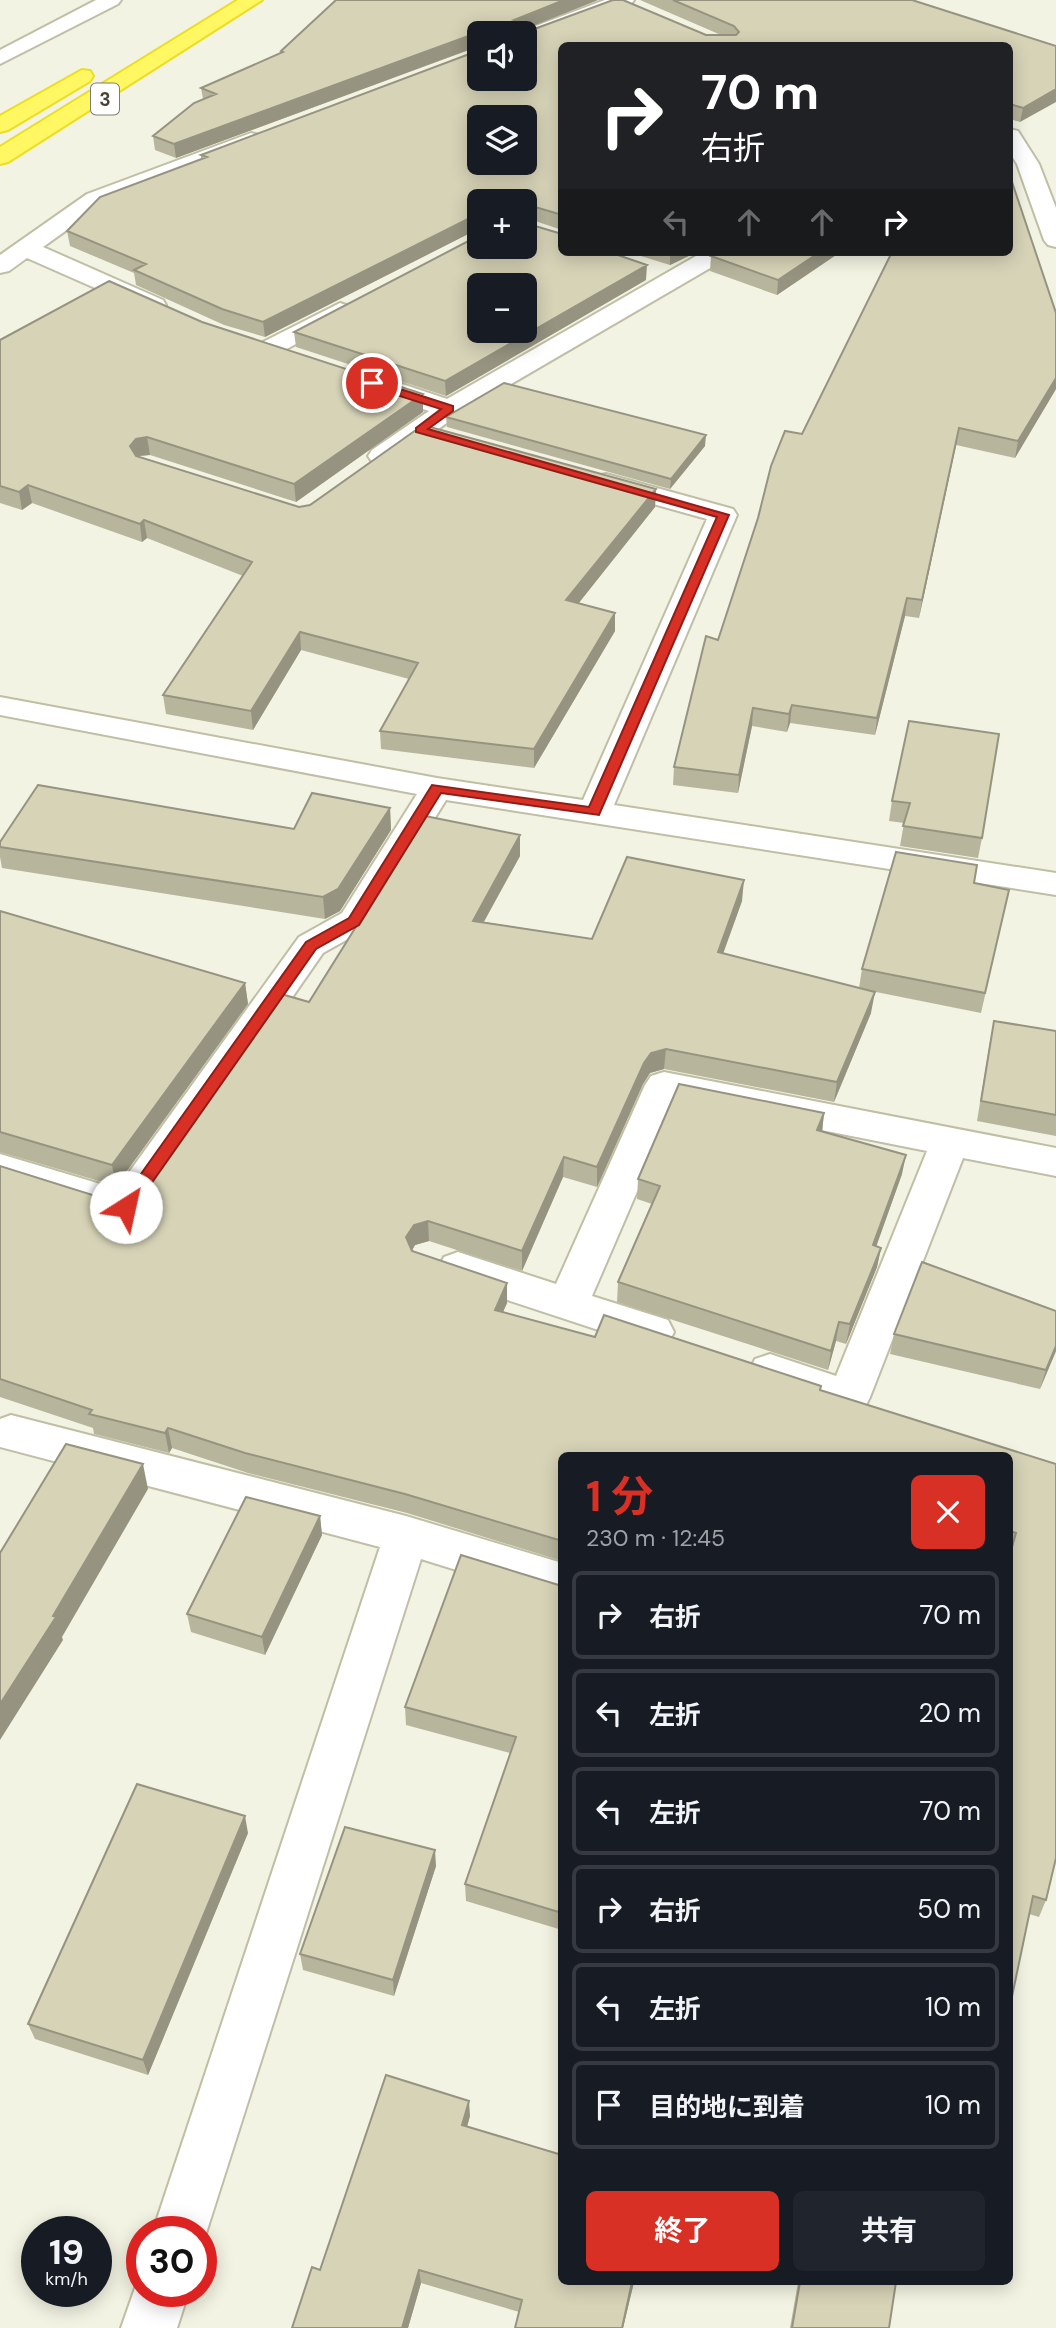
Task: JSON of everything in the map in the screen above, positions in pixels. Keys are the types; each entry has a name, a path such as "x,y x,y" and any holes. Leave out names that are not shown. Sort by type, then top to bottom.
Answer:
{"highway":[{"name":"3","path":"0,171 252,0"},
{"name":"3","path":"0,157 210,28"},
{"name":"3","path":"0,125 105,62"}],"street":[{"path":"0,58 111,0"},
{"path":"559,0 596,11"},
{"path":"537,33 621,1 642,12"},
{"path":"0,266 95,199 274,131"},
{"path":"1013,146 1019,166 1056,240"},
{"path":"25,248 176,315"},
{"path":"365,469 449,409 713,256"},
{"path":"648,270 674,278"},
{"path":"307,362 257,346 362,299"},
{"path":"345,375 449,409"},
{"path":"419,430 459,441"},
{"path":"578,474 723,515 594,812"},
{"path":"0,706 437,788 1056,884"},
{"path":"0,1168 126,1207 311,945 354,921 437,788"},
{"path":"568,1304 664,1085 1056,1162"},
{"path":"734,1359 849,1397 950,1141"},
{"path":"430,1259 683,1342"},
{"path":"10,1433 406,1535 558,1582"},
{"path":"186,2216 406,1535"},
{"path":"149,2328 156,2307"}],"building":[{"path":"336,0 564,0 514,20 518,21 467,21 467,36 174,144 153,136 194,103 216,94 201,88 283,52 281,51"},
{"path":"613,0 623,0 706,35 736,35 739,32 734,26 673,0 912,0 1056,46 1056,89 1023,108 1013,105 1013,42 558,42 558,214 537,208 537,189 467,189 467,220 263,322 222,309 134,270 146,264 67,231 100,197 207,157 201,155 467,55 467,91 537,91 537,28"},
{"path":"1013,185 1056,313 1056,378 1018,441 959,428 922,600 907,598 877,718 792,705 789,714 753,708 739,775 674,767 706,636 718,640 758,518 771,466 785,431 802,434 890,256 1013,256"},
{"path":"537,227 558,233 558,256 621,256 647,265 537,328 537,273 467,273 467,343 511,343 445,381 294,332 467,242 467,259 537,259"},
{"path":"711,256 814,256 778,280"},
{"path":"109,281 202,322 423,394 294,484 147,437 136,439 130,446 136,456 299,507 310,505 423,425 656,489 566,600 615,613 534,749 380,731 418,663 300,632 251,711 163,695 252,562 144,520 140,524 28,485 19,492 0,486 0,340"},
{"path":"504,383 706,435 671,479 446,417"},
{"path":"909,721 999,734 982,838 903,826 910,803 892,801"},
{"path":"38,785 294,829 312,793 390,808 338,889 323,897 0,847 0,842"},
{"path":"425,816 520,835 473,921 592,939 627,857 744,880 718,952 875,992 837,1082 666,1049 651,1053 597,1167 564,1157 522,1251 428,1221 414,1225 406,1237 412,1251 507,1283 495,1310 595,1337 604,1315 821,1386 820,1390 1056,1464 1056,1858 1046,1900 1033,1896 1013,1992 1013,1544 1016,1533 1013,1532 1013,1452 558,1452 558,1540 405,1494 245,1453 168,1428 165,1433 89,1414 92,1410 0,1379 0,1166 121,1204 138,1198 281,994 309,1002"},
{"path":"896,852 977,865 974,883 1009,890 985,993 862,969"},
{"path":"0,911 245,983 112,1165 0,1132"},
{"path":"994,1021 1056,1031 1056,1115 981,1101"},
{"path":"679,1084 824,1113 817,1130 906,1155 873,1245 881,1248 850,1324 839,1322 831,1351 618,1282 660,1186 638,1179"},
{"path":"922,1262 1056,1311 1056,1346 1046,1370 894,1334"},
{"path":"66,1444 143,1464 53,1616 56,1617 0,1704 0,1553"},
{"path":"246,1497 320,1516 262,1637 187,1614"},
{"path":"461,1555 558,1585 558,1912 465,1884 516,1737 405,1707"},
{"path":"137,1784 245,1816 143,2060 28,2024"},
{"path":"345,1827 435,1850 393,1980 300,1954"},
{"path":"386,2075 469,2101 462,2125 558,2154 558,2285 631,2285 622,2328 515,2328 522,2300 419,2270 402,2328 292,2328 312,2267 320,2270"},
{"path":"799,2285 896,2285 889,2328 792,2328"}],"route":[{"path":"126,1207 311,945 354,921 437,788 594,812 723,515 419,430 449,409 372,383"}]}
